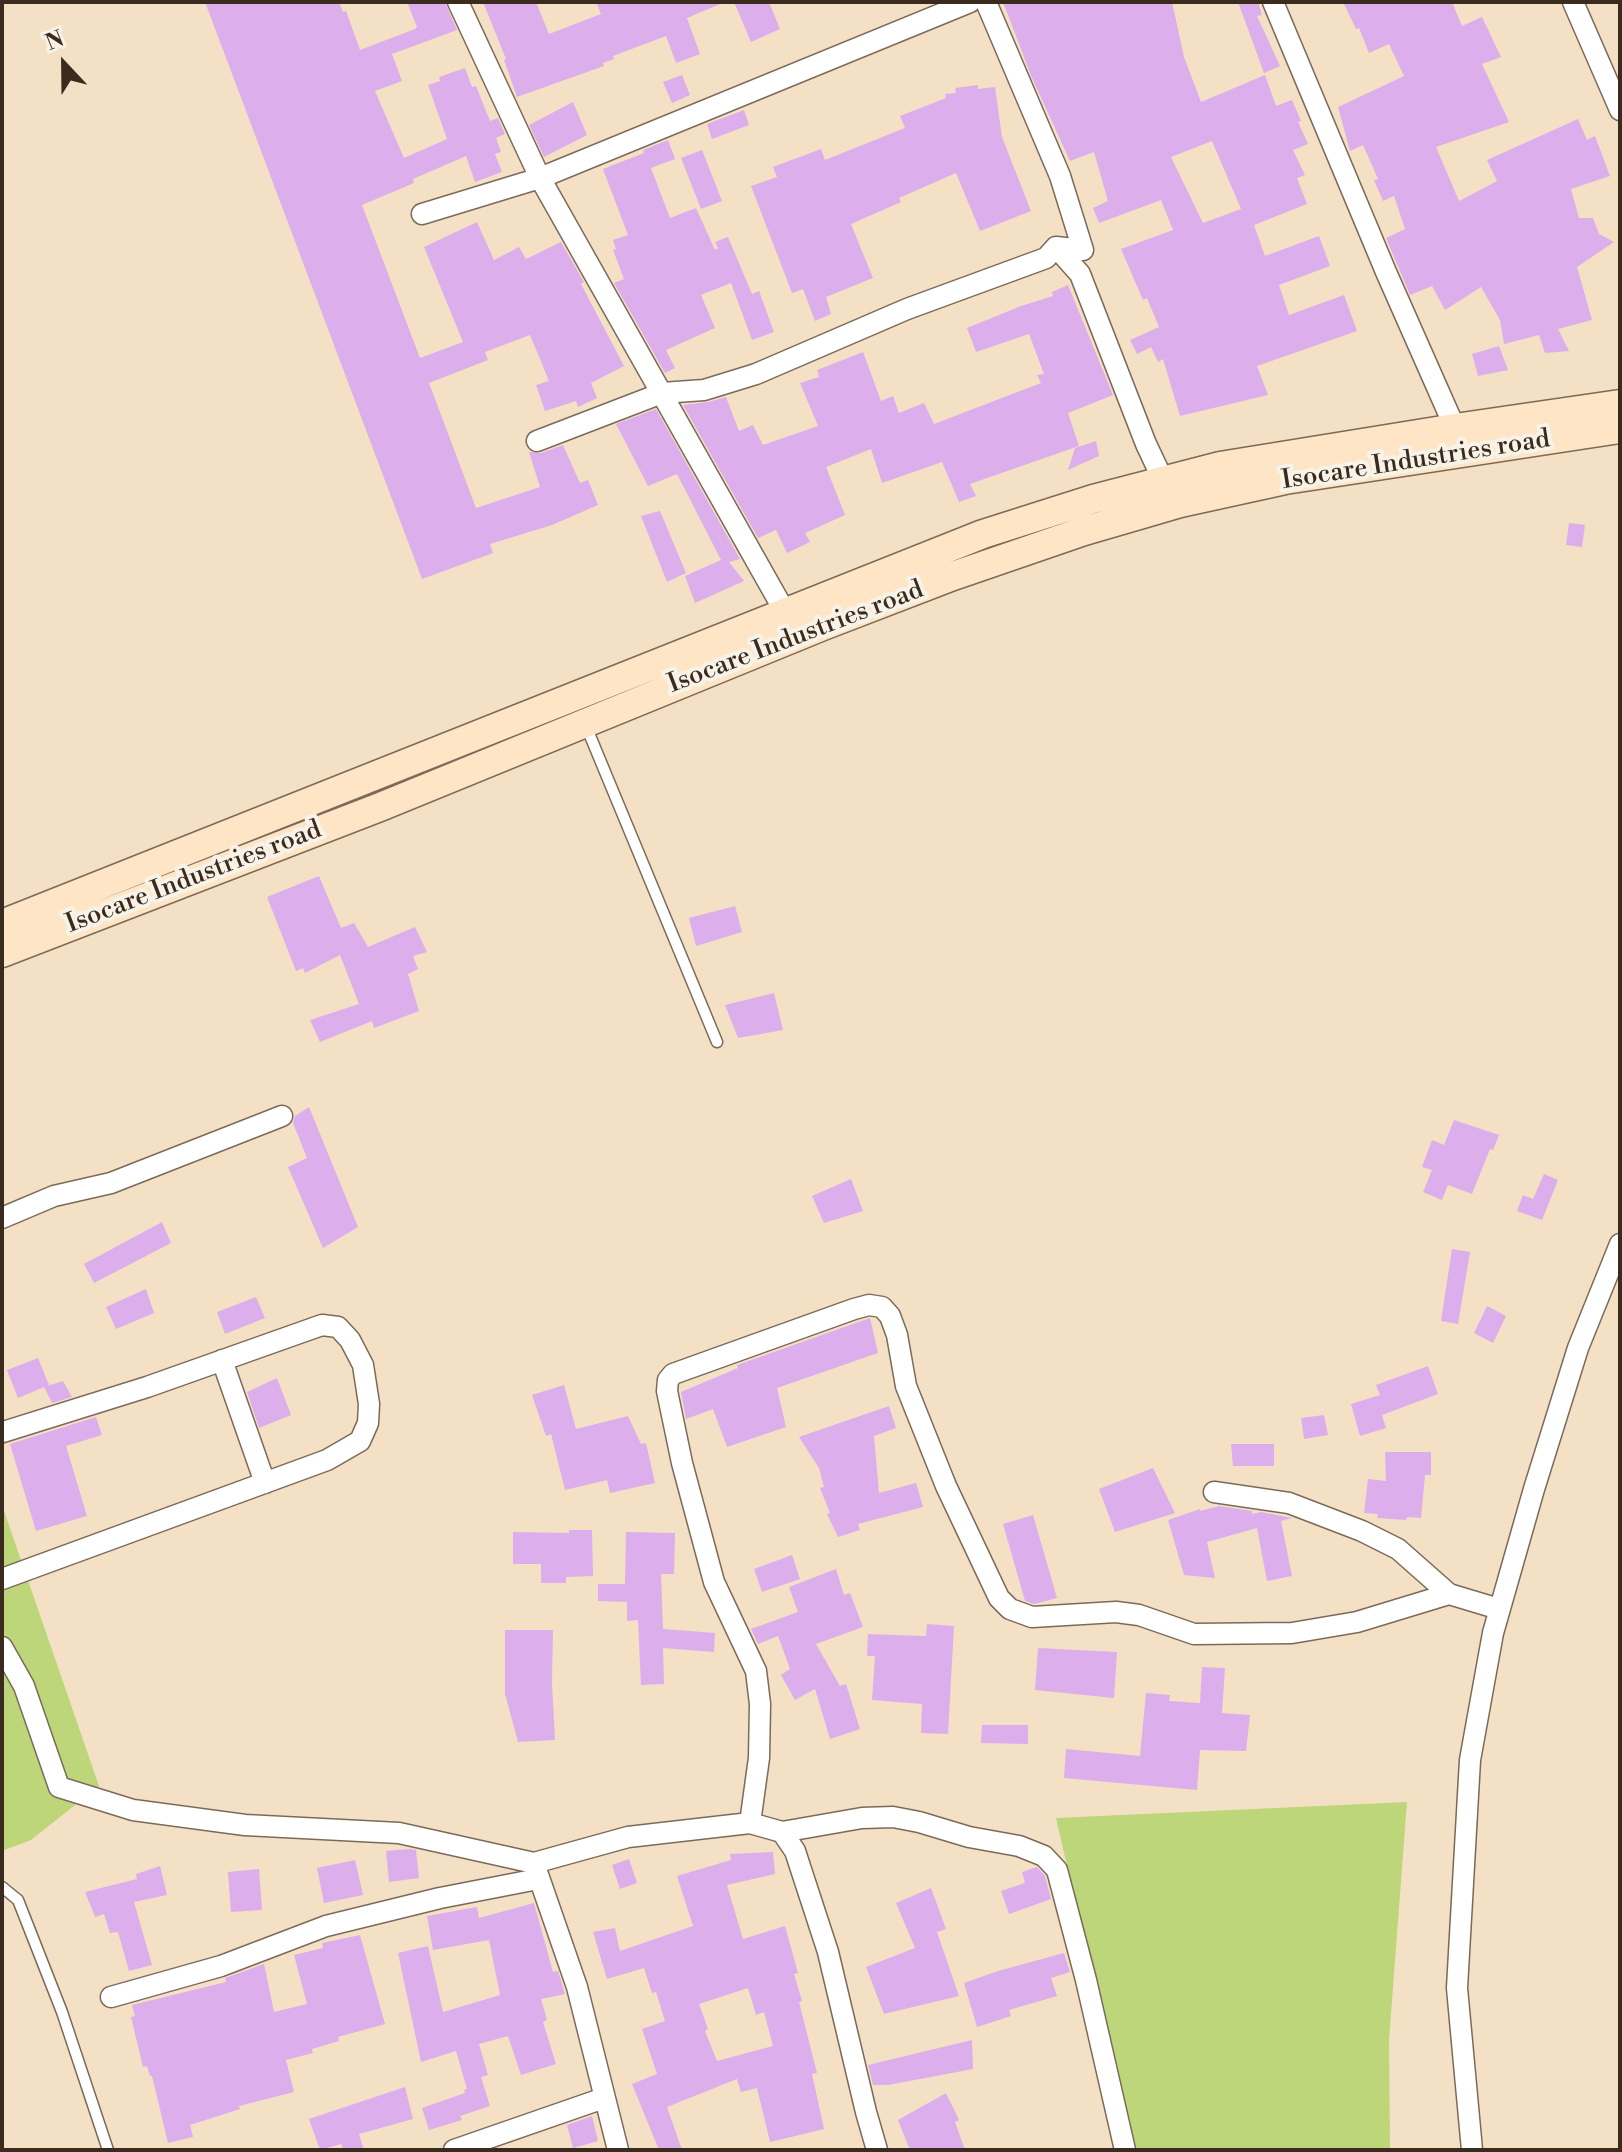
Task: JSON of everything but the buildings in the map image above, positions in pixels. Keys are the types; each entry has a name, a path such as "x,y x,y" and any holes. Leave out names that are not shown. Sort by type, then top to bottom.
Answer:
{"street":[{"path":"458,2 540,178 785,612"},
{"path":"422,214 540,178 970,2"},
{"path":"986,2 1060,176 1083,250 1056,247"},
{"path":"1273,2 1455,428"},
{"path":"1573,2 1620,110"},
{"path":"537,441 662,393 704,390 756,374 907,309 1046,258 1056,247"},
{"path":"1056,247 1080,274 1163,480"},
{"name":"Isocare Industries road","path":"3,943 574,697 983,534 1163,480 1280,455 1620,404"},
{"name":"Isocare Industries road","path":"3,943 380,807 754,653 953,576 1084,531 1166,507 1285,480 1620,429"},
{"path":"2,1218 54,1196 111,1183 282,1116"},
{"path":"1472,2150 1457,1988 1470,1760 1499,1609 1578,1348 1620,1244"},
{"path":"750,1823 759,1758 760,1704 756,1671 714,1582 682,1463 667,1391 668,1380 673,1374 854,1309 869,1305 882,1307 890,1316 897,1335 906,1386 946,1486 999,1598 1010,1609 1032,1617 1116,1612 1139,1615 1194,1634 1292,1633 1357,1622 1449,1594"},
{"path":"2,1579 327,1460 360,1441 368,1423 369,1404 363,1365 350,1340 338,1327 322,1325 3,1432"},
{"path":"222,1360 265,1483"},
{"path":"1214,1492 1289,1503 1362,1531 1398,1549 1449,1594 1499,1609"},
{"path":"2,1647 24,1686 59,1787 133,1810 245,1825 399,1833 536,1871"},
{"path":"111,1997 221,1966 326,1926 536,1871 628,1837 750,1823 782,1832 862,1818 893,1817 1019,1846 1044,1856 1057,1870 1125,2150"},
{"path":"782,1832 795,1851 828,1952 877,2150"},
{"path":"536,1871 577,1987 618,2150"},
{"path":"454,2150 604,2098"}],"lane":[{"path":"574,697 717,1042"},
{"path":"2,1887 18,1900 62,2012 108,2150"}],"green space":[{"path":"2,1505 99,1786 31,1840 2,1851"},
{"path":"1407,1802 1389,2040 1390,2150 1132,2150 1056,1818"}]}
